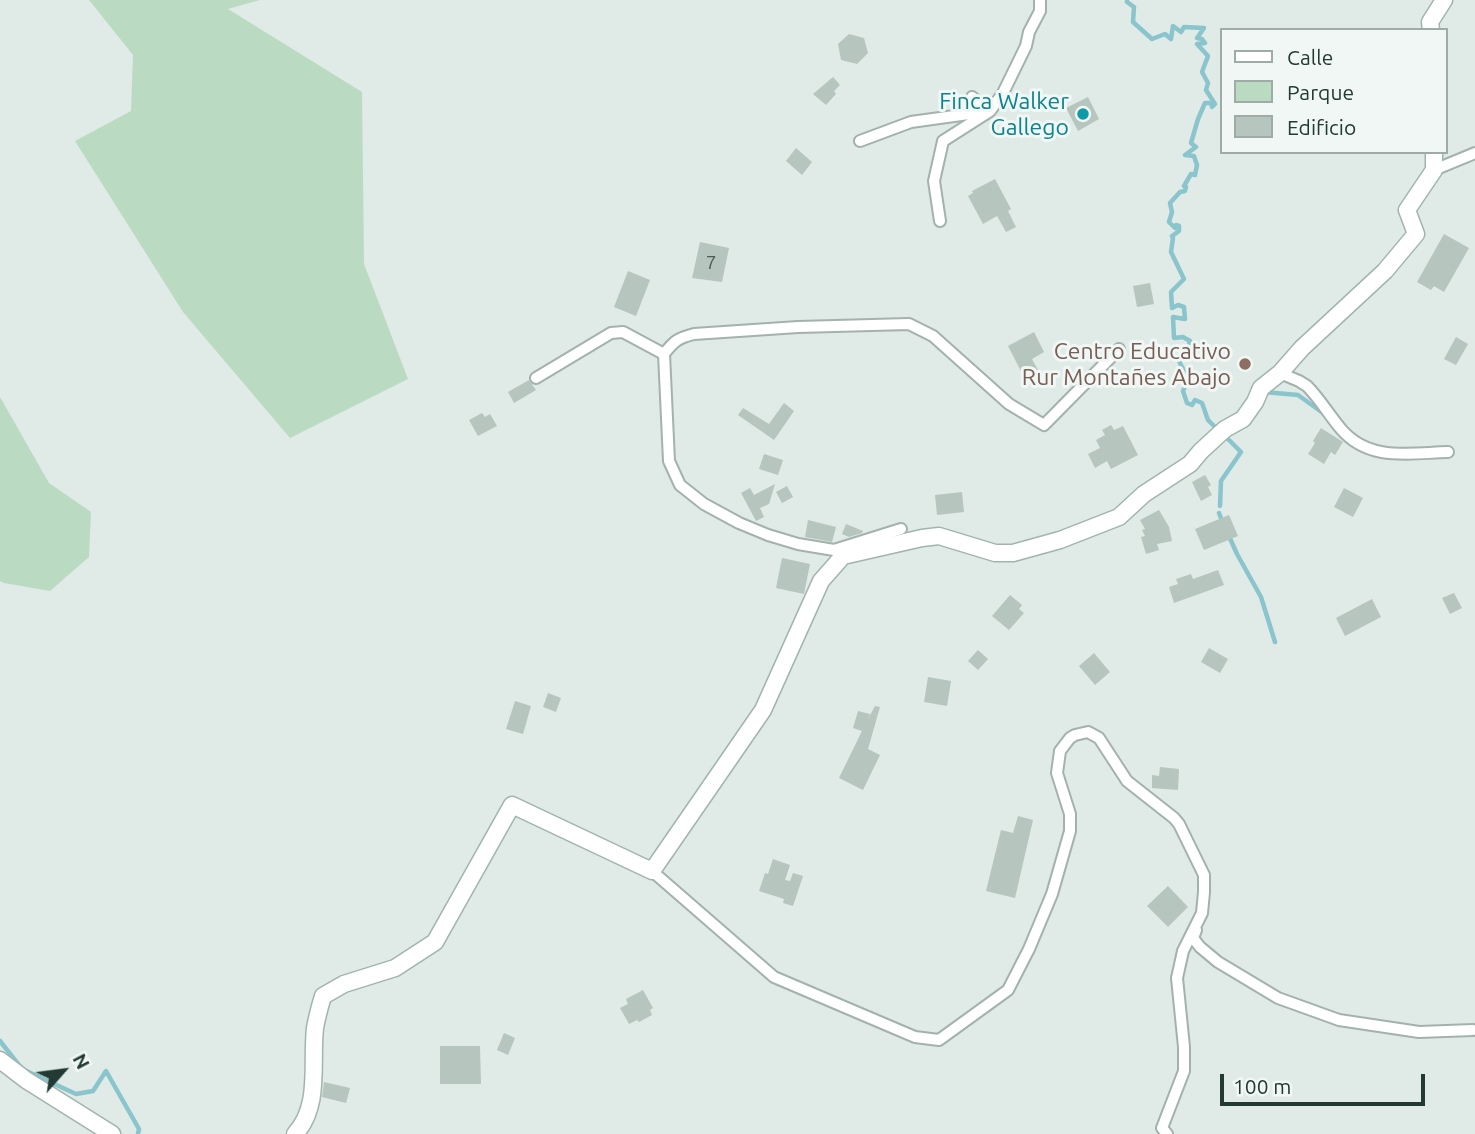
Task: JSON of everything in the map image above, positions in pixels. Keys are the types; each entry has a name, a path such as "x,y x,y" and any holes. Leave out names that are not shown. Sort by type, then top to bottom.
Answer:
{"street":[{"path":"940,221 934,181 943,141 990,111 1003,93 1040,11 1040,0"},
{"path":"1431,28 1430,22 1444,0"},
{"path":"972,97 990,111"},
{"path":"860,141 911,122 990,111"},
{"path":"1119,349 1044,425 1009,404 933,337 909,324 798,327 694,334 679,338 664,354 669,461 680,485 704,504 758,531 839,553 939,536 995,553 1013,553 1060,540 1119,517 1144,494 1190,464 1225,429 1243,419 1258,395 1302,348 1406,248 1416,234 1407,210 1434,170 1475,153"},
{"path":"1434,154 1434,170"},
{"path":"536,378 611,333 623,332 664,354"},
{"path":"1280,373 1307,386 1343,432 1356,442 1380,453 1448,452"},
{"path":"652,871 764,709 821,581 839,553 901,529"},
{"path":"295,1134 303,1126 312,1098 315,1027 323,996 344,984 395,968 435,942 512,805 652,871 774,977 915,1037 939,1040 1008,990 1029,949 1052,894 1070,831 1070,814 1057,773 1060,751 1070,738 1088,733 1099,738 1127,781 1179,824 1204,875 1202,913 1194,938 1200,947 1218,962 1278,998 1339,1020 1419,1032 1473,1030"},
{"path":"1162,1132 1184,1071 1177,978 1183,951 1198,924"},
{"path":"0,1060 26,1080 112,1134"}],"green space":[{"path":"89,0 260,0 228,9 362,92 364,264 408,379 290,438 183,312 75,141 131,111 133,55"},
{"path":"0,397 49,483 91,512 89,557 50,591 0,581"}],"building":[{"path":"849,34 864,38 868,53 857,64 841,60 838,44"},
{"path":"833,77 840,85 826,105 813,94"},
{"name":"Finca Walker Gallego","path":"1088,97 1099,119 1078,131 1066,108"},
{"path":"796,148 812,162 802,175 786,161"},
{"path":"995,179 1011,209 1008,211 1016,227 1006,232 997,216 983,224 968,196"},
{"path":"1444,234 1469,248 1444,292 1434,286 1431,290 1417,282"},
{"path":"700,242 729,248 722,282 692,278"},
{"path":"628,271 650,280 636,316 614,307"},
{"path":"1150,283 1154,304 1137,307 1133,286"},
{"path":"1034,332 1044,352 1032,359 1038,370 1024,377 1008,346"},
{"path":"1456,337 1468,344 1456,365 1444,359"},
{"path":"529,380 536,390 514,403 508,392"},
{"path":"784,403 794,411 774,440 738,415 743,408 769,424"},
{"path":"482,413 485,417 490,414 497,426 478,436 469,420"},
{"path":"1111,425 1114,430 1123,426 1138,455 1111,469 1107,461 1095,468 1088,454 1100,448 1096,440 1105,435 1102,430"},
{"path":"1321,428 1343,442 1335,455 1331,452 1324,464 1308,454"},
{"path":"764,454 783,460 778,475 759,469"},
{"path":"1205,475 1211,485 1208,487 1212,495 1201,501 1192,482"},
{"path":"775,484 769,504 760,508 764,517 756,521 741,493 750,488 754,495"},
{"path":"787,486 793,497 782,503 776,492"},
{"path":"1344,488 1363,498 1353,517 1334,507"},
{"path":"962,492 964,512 937,515 935,495"},
{"path":"1159,510 1169,527 1172,541 1157,544 1159,550 1146,554 1141,537 1145,536 1142,530 1145,529 1140,520"},
{"path":"1229,515 1238,536 1204,550 1195,529"},
{"path":"808,520 836,527 832,542 805,537"},
{"path":"846,524 863,531 849,537 842,534"},
{"path":"782,558 810,564 804,594 776,588"},
{"path":"1218,570 1224,585 1174,603 1169,587 1178,584 1176,579 1191,574 1193,579"},
{"path":"1454,593 1462,608 1450,614 1442,598"},
{"path":"1010,595 1022,605 1019,609 1024,613 1009,630 992,616"},
{"path":"1372,599 1381,617 1345,636 1336,618"},
{"path":"1209,648 1228,659 1220,673 1201,662"},
{"path":"978,650 988,659 978,670 968,661"},
{"path":"1094,653 1110,672 1095,685 1079,666"},
{"path":"928,677 951,681 947,706 924,702"},
{"path":"548,693 561,698 556,712 543,707"},
{"path":"515,701 531,706 523,734 506,729"},
{"path":"875,706 880,707 868,749 880,755 863,790 839,778 862,731 853,728 858,711 870,714 868,719"},
{"path":"1160,767 1179,769 1178,790 1152,788 1152,775 1159,776"},
{"path":"1018,816 1033,820 1015,898 986,891 1001,830 1013,833"},
{"path":"773,859 790,865 785,880 790,881 793,873 803,876 793,906 783,903 784,899 759,891"},
{"path":"1168,886 1188,907 1168,927 1147,906"},
{"path":"643,990 653,1008 650,1010 652,1015 629,1024 620,1008 628,1004 626,999"},
{"path":"504,1033 515,1038 508,1055 497,1050"},
{"path":"440,1046 480,1046 481,1084 440,1084"},
{"path":"324,1082 350,1088 346,1103 322,1097"}],"waterway":[{"path":"1127,0 1134,7 1133,22 1152,39 1165,34 1171,39 1173,26 1181,32 1184,27 1204,28 1197,38 1205,43 1197,44 1208,56 1202,72 1208,83 1206,90 1215,104 1212,107 1211,103 1205,103 1191,143 1196,147 1185,155 1194,156 1197,165 1195,175 1191,174 1184,186 1185,191 1180,192 1170,203 1172,212 1169,222 1175,228 1176,225 1179,226 1179,231 1172,236 1171,252 1184,279 1171,292 1172,308 1178,305 1184,307 1185,319 1173,317 1174,338 1183,337 1190,341 1187,353 1179,361 1184,371 1186,384 1183,391 1187,403 1192,405 1195,400 1202,403 1208,420 1218,430"},
{"path":"1264,392 1298,395 1323,413"},
{"path":"1220,506 1221,481 1241,452 1225,436"},
{"path":"1219,513 1223,523"},
{"path":"1228,534 1261,597 1275,642"},
{"path":"0,1041 22,1069 76,1094 93,1091 106,1071 139,1129 138,1134"}],"place":[{"name":"Finca Walker Gallego","path":"1083,114"},
{"name":"Centro Educativo Rur Montañes Abajo","path":"1245,364"}]}
